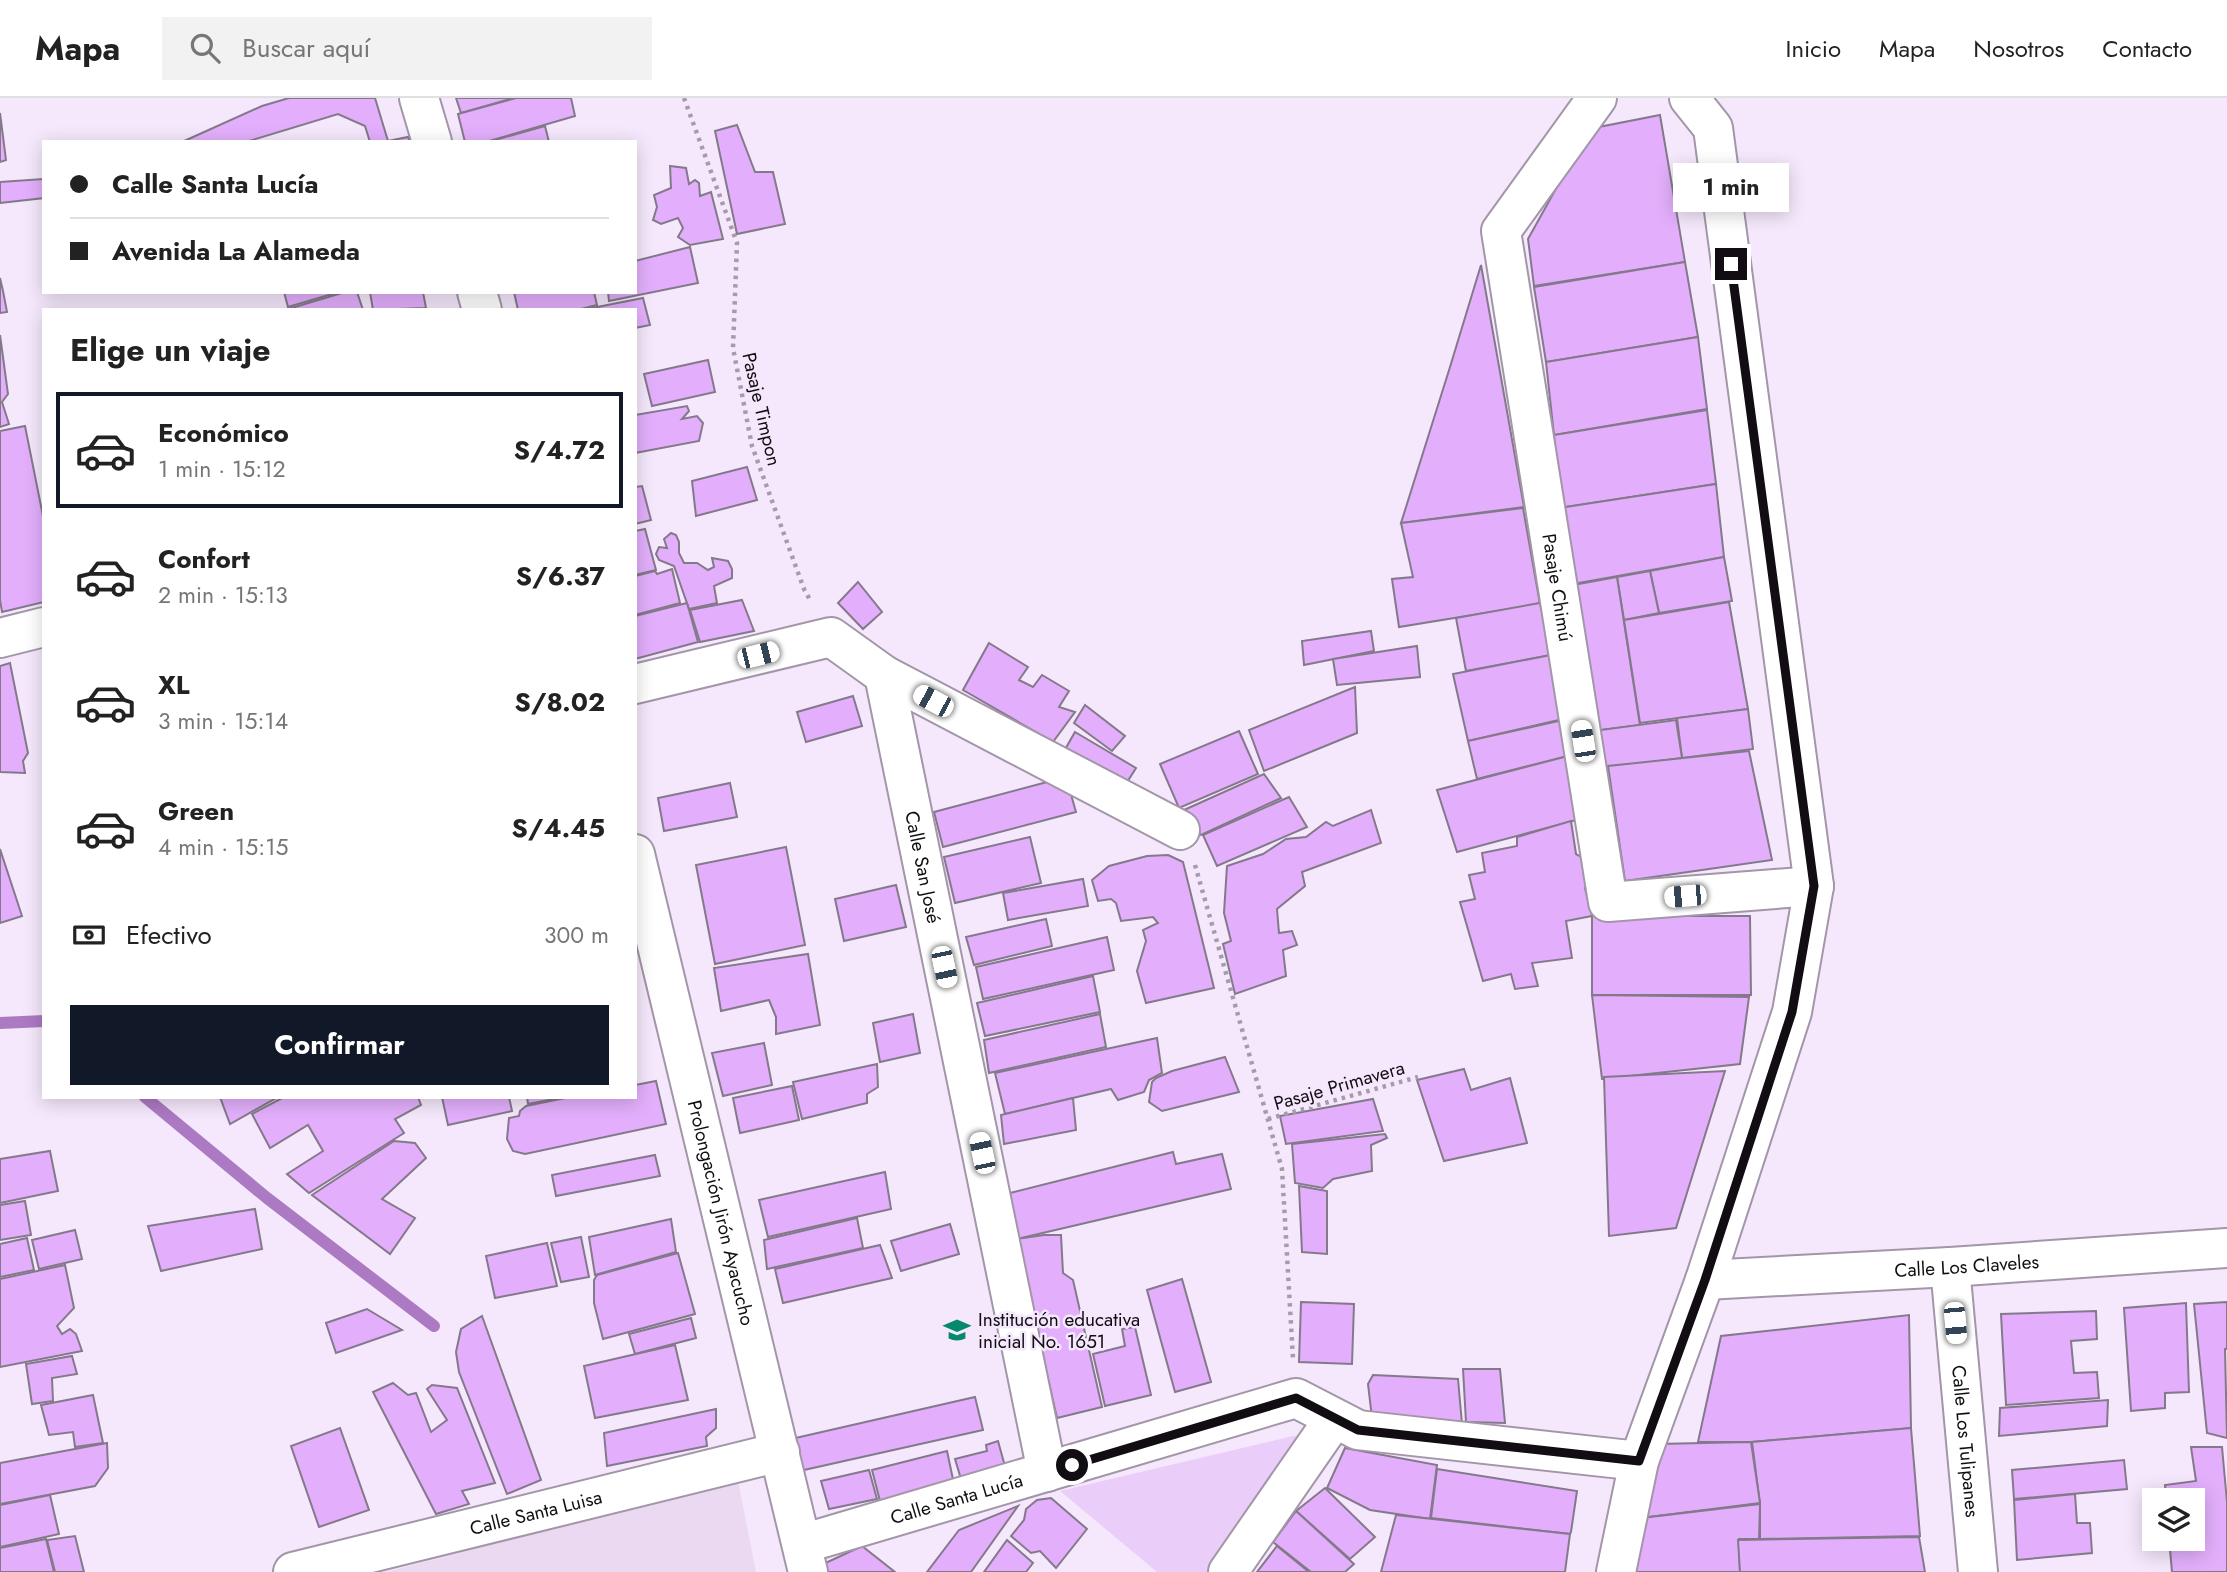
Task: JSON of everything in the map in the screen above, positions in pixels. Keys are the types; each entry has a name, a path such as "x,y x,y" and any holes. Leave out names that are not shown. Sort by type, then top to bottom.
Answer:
{"street":[{"path":"419,98 431,140"},
{"name":"Pasaje Chimú","path":"1597,98 1501,232 1608,902 1814,886"},
{"path":"1616,1572 1639,1461 1705,1280 1792,1012 1814,886 1713,128 1689,98"},
{"path":"0,638 42,627"},
{"path":"637,684 831,637 884,675 1180,830"},
{"name":"Calle San José","path":"884,675 1047,1472"},
{"name":"Prolongación Jirón Ayacucho","path":"637,862 805,1558"},
{"name":"Calle Los Claveles","path":"1705,1280 2227,1248"},
{"name":"Calle Los Tulipanes","path":"1950,1267 1978,1572"},
{"path":"1296,1398 1358,1430 1639,1461"},
{"name":"Calle Santa Lucía","path":"805,1558 1047,1472 1296,1398"},
{"path":"1228,1572 1334,1419"},
{"name":"Calle Santa Luisa","path":"293,1572 780,1452"}],"path":[{"name":"Pasaje Timpon","path":"684,98 737,243 733,348 752,446 804,589 831,637"},
{"path":"1180,830 1200,876 1282,1169 1296,1398"},
{"name":"Pasaje Primavera","path":"1268,1119 1418,1077"}],"shaded area":[{"path":"1293,1436 1308,1437 1216,1572 1157,1572 1060,1491"},
{"path":"738,1481 756,1572 386,1572"}],"building":[{"path":"289,98 375,98 388,140 369,140 365,126 338,114 253,140 186,140 262,106"},
{"path":"456,98 514,98 461,113"},
{"path":"516,98 571,98 575,116 493,140 464,140 458,114"},
{"path":"0,113 6,160 0,162"},
{"path":"1660,115 1685,262 1534,286 1528,239 1558,185 1599,127"},
{"path":"737,125 755,172 773,172 785,224 737,234 715,131"},
{"path":"545,126 548,140 495,140"},
{"path":"670,166 686,168 689,184 695,180 699,183 700,196 711,192 723,239 690,245 678,237 683,228 678,218 661,224 653,220 657,207 654,195 671,188"},
{"path":"42,179 42,198 0,203 0,182"},
{"path":"690,247 698,283 609,301 608,294 637,294 637,260"},
{"path":"1685,262 1698,337 1546,362 1534,287"},
{"path":"1481,265 1524,507 1401,523 1450,367"},
{"path":"0,278 7,312 0,313"},
{"path":"285,294 332,294 288,307"},
{"path":"338,294 358,294 362,308 292,308"},
{"path":"370,294 423,294 426,308 373,308"},
{"path":"514,294 594,294 597,305 585,308 518,308"},
{"path":"643,298 650,325 637,328 637,308 592,308"},
{"path":"0,335 8,394 2,402 9,424 0,427"},
{"path":"1698,337 1707,409 1554,435 1546,362"},
{"path":"708,360 715,392 652,406 644,374"},
{"path":"687,406 689,411 682,419 697,416 703,423 699,441 637,453 637,415"},
{"path":"1707,410 1716,484 1559,508 1554,435"},
{"path":"25,426 42,511 42,602 2,612 0,600 0,431"},
{"path":"747,467 757,500 696,516 692,481"},
{"path":"1716,484 1724,557 1573,584 1559,508"},
{"path":"642,486 651,520 637,524 637,487"},
{"path":"1523,508 1540,604 1399,627 1392,579 1413,577 1401,523"},
{"path":"645,529 656,570 637,575 637,531"},
{"path":"671,533 676,535 684,563 697,563 708,570 714,567 712,558 728,561 732,578 714,586 717,603 689,609 674,566 659,560 656,554 659,547 667,548 664,539"},
{"path":"1724,557 1732,601 1659,613 1650,571"},
{"path":"672,569 680,603 637,614 637,576 655,571 657,574"},
{"path":"1650,571 1659,613 1624,620 1617,577"},
{"path":"1617,577 1640,725 1593,731 1573,585"},
{"path":"858,582 882,612 863,629 838,603"},
{"path":"742,600 754,631 700,642 690,610"},
{"path":"1729,602 1748,709 1640,723 1624,620"},
{"path":"687,603 698,642 637,658 637,616"},
{"path":"1540,603 1551,655 1466,671 1456,618"},
{"path":"1371,631 1374,651 1304,665 1302,641"},
{"path":"989,643 1028,667 1019,680 1033,687 1042,675 1069,691 1059,707 1075,712 1053,742 963,690"},
{"path":"1417,646 1420,677 1337,685 1333,659"},
{"path":"1551,655 1563,719 1468,741 1453,674"},
{"path":"10,663 28,753 23,761 25,773 0,772 0,666"},
{"path":"1355,687 1357,733 1264,771 1249,730"},
{"path":"853,696 862,726 806,742 797,712"},
{"path":"1085,705 1125,736 1112,751 1074,723"},
{"path":"1748,709 1753,749 1682,758 1677,718"},
{"path":"1563,720 1568,756 1477,779 1468,741"},
{"path":"1676,720 1682,758 1598,769 1593,731"},
{"path":"1239,731 1258,774 1179,808 1160,764"},
{"path":"1075,732 1136,768 1122,790 1063,753"},
{"path":"1749,751 1772,860 1625,881 1608,766"},
{"path":"1568,756 1580,819 1457,852 1437,790"},
{"path":"1264,774 1281,798 1201,835 1184,810"},
{"path":"1066,777 1076,812 943,847 934,812"},
{"path":"730,783 737,817 664,831 658,798"},
{"path":"1289,797 1307,827 1217,866 1203,835"},
{"path":"1371,810 1381,843 1302,872 1305,886 1277,909 1279,933 1292,931 1297,945 1283,950 1286,976 1235,994 1223,944 1231,941 1224,913 1227,866 1263,854 1286,839 1306,837 1326,822 1333,826"},
{"path":"1571,821 1576,854 1592,863 1593,881 1585,888 1592,916 1566,921 1572,958 1532,963 1538,986 1515,989 1511,974 1483,981 1460,902 1475,899 1469,875 1485,872 1482,853 1517,846 1517,837"},
{"path":"1030,837 1041,883 955,903 944,857"},
{"path":"786,847 805,945 715,964 696,865"},
{"path":"0,849 22,916 0,923"},
{"path":"1168,855 1183,862 1214,988 1146,1003 1137,971 1146,941 1143,930 1158,923 1153,917 1121,921 1116,903 1111,899 1098,901 1092,880 1109,866 1147,856"},
{"path":"1083,879 1088,906 1008,920 1003,893"},
{"path":"896,885 906,927 844,941 835,899"},
{"path":"1592,916 1750,916 1751,995 1592,995"},
{"path":"1046,919 1052,946 974,965 966,937"},
{"path":"1107,937 1114,970 983,999 976,967"},
{"path":"808,954 820,1025 776,1034 776,1017 769,1000 721,1011 714,968"},
{"path":"1093,976 1100,1012 985,1036 977,1003"},
{"path":"1592,995 1749,997 1740,1064 1602,1079"},
{"path":"913,1014 920,1053 880,1062 873,1023"},
{"path":"1100,1014 1106,1047 989,1073 984,1040"},
{"path":"1157,1038 1162,1073 1149,1080 1144,1092 1118,1100 1111,1089 1005,1114 995,1073"},
{"path":"764,1043 772,1085 723,1096 712,1053"},
{"path":"1225,1057 1239,1092 1162,1111 1149,1102 1152,1082 1156,1078"},
{"path":"877,1064 878,1087 867,1094 867,1103 802,1119 793,1082"},
{"path":"1464,1069 1471,1090 1510,1078 1527,1143 1444,1161 1417,1080"},
{"path":"1725,1071 1676,1228 1609,1236 1604,1077"},
{"path":"656,1081 666,1124 525,1154 513,1151 507,1139 509,1118 519,1116 526,1106 560,1099 637,1099 637,1085"},
{"path":"792,1086 799,1120 740,1133 733,1098"},
{"path":"1073,1098 1076,1130 1004,1144 1001,1115"},
{"path":"221,1099 274,1099 230,1124"},
{"path":"280,1099 419,1099 421,1105 395,1119 404,1133 309,1193 287,1174 323,1151 308,1125 270,1148 252,1114"},
{"path":"442,1099 509,1099 512,1111 448,1125"},
{"path":"527,1099 554,1099 528,1104"},
{"path":"1373,1099 1383,1131 1286,1144 1280,1116"},
{"path":"1385,1134 1387,1138 1371,1145 1372,1171 1333,1179 1323,1188 1295,1183 1292,1144"},
{"path":"394,1141 415,1143 426,1158 382,1199 415,1218 390,1254 312,1195"},
{"path":"50,1151 58,1191 0,1203 0,1159"},
{"path":"1173,1152 1176,1164 1222,1154 1231,1189 1017,1239 1010,1193"},
{"path":"655,1155 660,1176 556,1196 552,1175"},
{"path":"885,1172 891,1209 768,1237 759,1200"},
{"path":"1299,1186 1327,1191 1327,1254 1302,1252"},
{"path":"25,1201 31,1235 0,1240 0,1205"},
{"path":"255,1209 262,1249 161,1271 148,1226"},
{"path":"857,1218 863,1248 767,1269 764,1240"},
{"path":"671,1219 676,1252 595,1275 589,1237"},
{"path":"950,1224 959,1254 901,1271 891,1241"},
{"path":"75,1230 82,1259 39,1269 32,1240"},
{"path":"1061,1235 1063,1273 1073,1280 1102,1407 1057,1418 1016,1239"},
{"path":"581,1237 589,1277 561,1282 551,1243"},
{"path":"27,1238 34,1270 0,1277 0,1244"},
{"path":"547,1243 557,1286 495,1298 486,1256"},
{"path":"880,1245 892,1278 783,1303 775,1269"},
{"path":"678,1253 695,1314 603,1339 594,1303 594,1280 597,1275"},
{"path":"65,1265 74,1308 57,1326 62,1334 70,1329 76,1334 82,1351 0,1367 0,1279"},
{"path":"1182,1279 1211,1382 1175,1392 1147,1290"},
{"path":"1301,1302 1354,1304 1352,1364 1299,1362"},
{"path":"2227,1302 2227,1438 2207,1433 2194,1304"},
{"path":"2186,1303 2189,1392 2165,1393 2165,1408 2131,1411 2124,1308"},
{"path":"367,1309 402,1330 336,1353 326,1323"},
{"path":"2096,1311 2097,1339 2071,1341 2074,1373 2097,1372 2099,1398 2006,1405 2001,1314"},
{"path":"1909,1315 1911,1428 1752,1442 1698,1442 1721,1336"},
{"path":"482,1316 541,1480 507,1494 459,1372 456,1352 461,1329"},
{"path":"691,1318 696,1338 635,1354 629,1334"},
{"path":"1135,1327 1151,1395 1105,1406 1093,1354 1125,1346 1122,1329"},
{"path":"675,1345 688,1400 595,1418 584,1366"},
{"path":"72,1356 77,1374 52,1378 53,1401 32,1404 26,1364"},
{"path":"1463,1369 1500,1369 1505,1423 1466,1422"},
{"path":"1373,1375 1458,1379 1462,1424 1372,1418 1368,1384"},
{"path":"393,1383 408,1395 416,1393 431,1432 447,1420 427,1389 432,1385 457,1388 495,1483 462,1491 469,1504 436,1514 373,1392"},
{"path":"93,1395 103,1443 75,1447 73,1432 49,1435 41,1405"},
{"path":"975,1397 983,1430 786,1474 778,1442"},
{"path":"2108,1400 2107,1426 1999,1436 2000,1408"},
{"path":"716,1409 716,1428 706,1437 707,1446 607,1466 604,1433"},
{"path":"340,1428 369,1510 319,1527 291,1446"},
{"path":"1911,1428 1920,1536 1760,1539 1760,1504 1752,1442"},
{"path":"998,1441 1006,1470 961,1479 955,1459 987,1451 986,1445"},
{"path":"1751,1442 1760,1503 1633,1519 1656,1444"},
{"path":"107,1443 108,1468 95,1486 0,1504 0,1463"},
{"path":"2191,1447 2222,1447 2227,1502 2227,1572 2172,1572 2170,1551 2205,1551 2205,1488 2165,1488 2165,1485 2196,1481"},
{"path":"1345,1448 1437,1465 1430,1519 1370,1510 1327,1488"},
{"path":"947,1451 954,1484 880,1501 872,1470"},
{"path":"2124,1460 2127,1489 2014,1499 2012,1470"},
{"path":"1437,1469 1577,1491 1571,1532 1431,1518"},
{"path":"869,1470 877,1499 829,1509 821,1481"},
{"path":"1325,1488 1375,1537 1350,1559 1296,1511"},
{"path":"2075,1494 2077,1523 2090,1523 2092,1553 2017,1560 2014,1500"},
{"path":"50,1495 59,1534 0,1547 0,1505"},
{"path":"1051,1498 1087,1529 1056,1568 1040,1551 1031,1553 1011,1536 1024,1520 1026,1509 1037,1500"},
{"path":"1760,1504 1759,1539 1739,1539 1740,1572 1635,1572 1633,1519"},
{"path":"1018,1506 971,1572 927,1572 959,1530"},
{"path":"1296,1511 1354,1564 1345,1572 1311,1572 1273,1542"},
{"path":"1396,1515 1570,1534 1565,1572 1381,1572"},
{"path":"75,1536 84,1572 55,1572 47,1540"},
{"path":"1919,1537 1925,1572 1740,1572 1738,1540"},
{"path":"46,1539 54,1572 0,1572 0,1548"},
{"path":"1007,1540 1033,1563 1026,1572 984,1572"},
{"path":"862,1546 895,1572 824,1572 817,1567"},
{"path":"1277,1546 1309,1572 1257,1572"}],"waterway":[{"path":"0,1023 42,1021"},
{"path":"147,1099 267,1198 434,1326"}],"place":[{"name":"Institución educativa inicial No. 1651","path":"957,1330"}],"route":[{"path":"1072,1465 1296,1398 1358,1430 1639,1461 1705,1280 1792,1012 1814,886 1731,264"}]}
